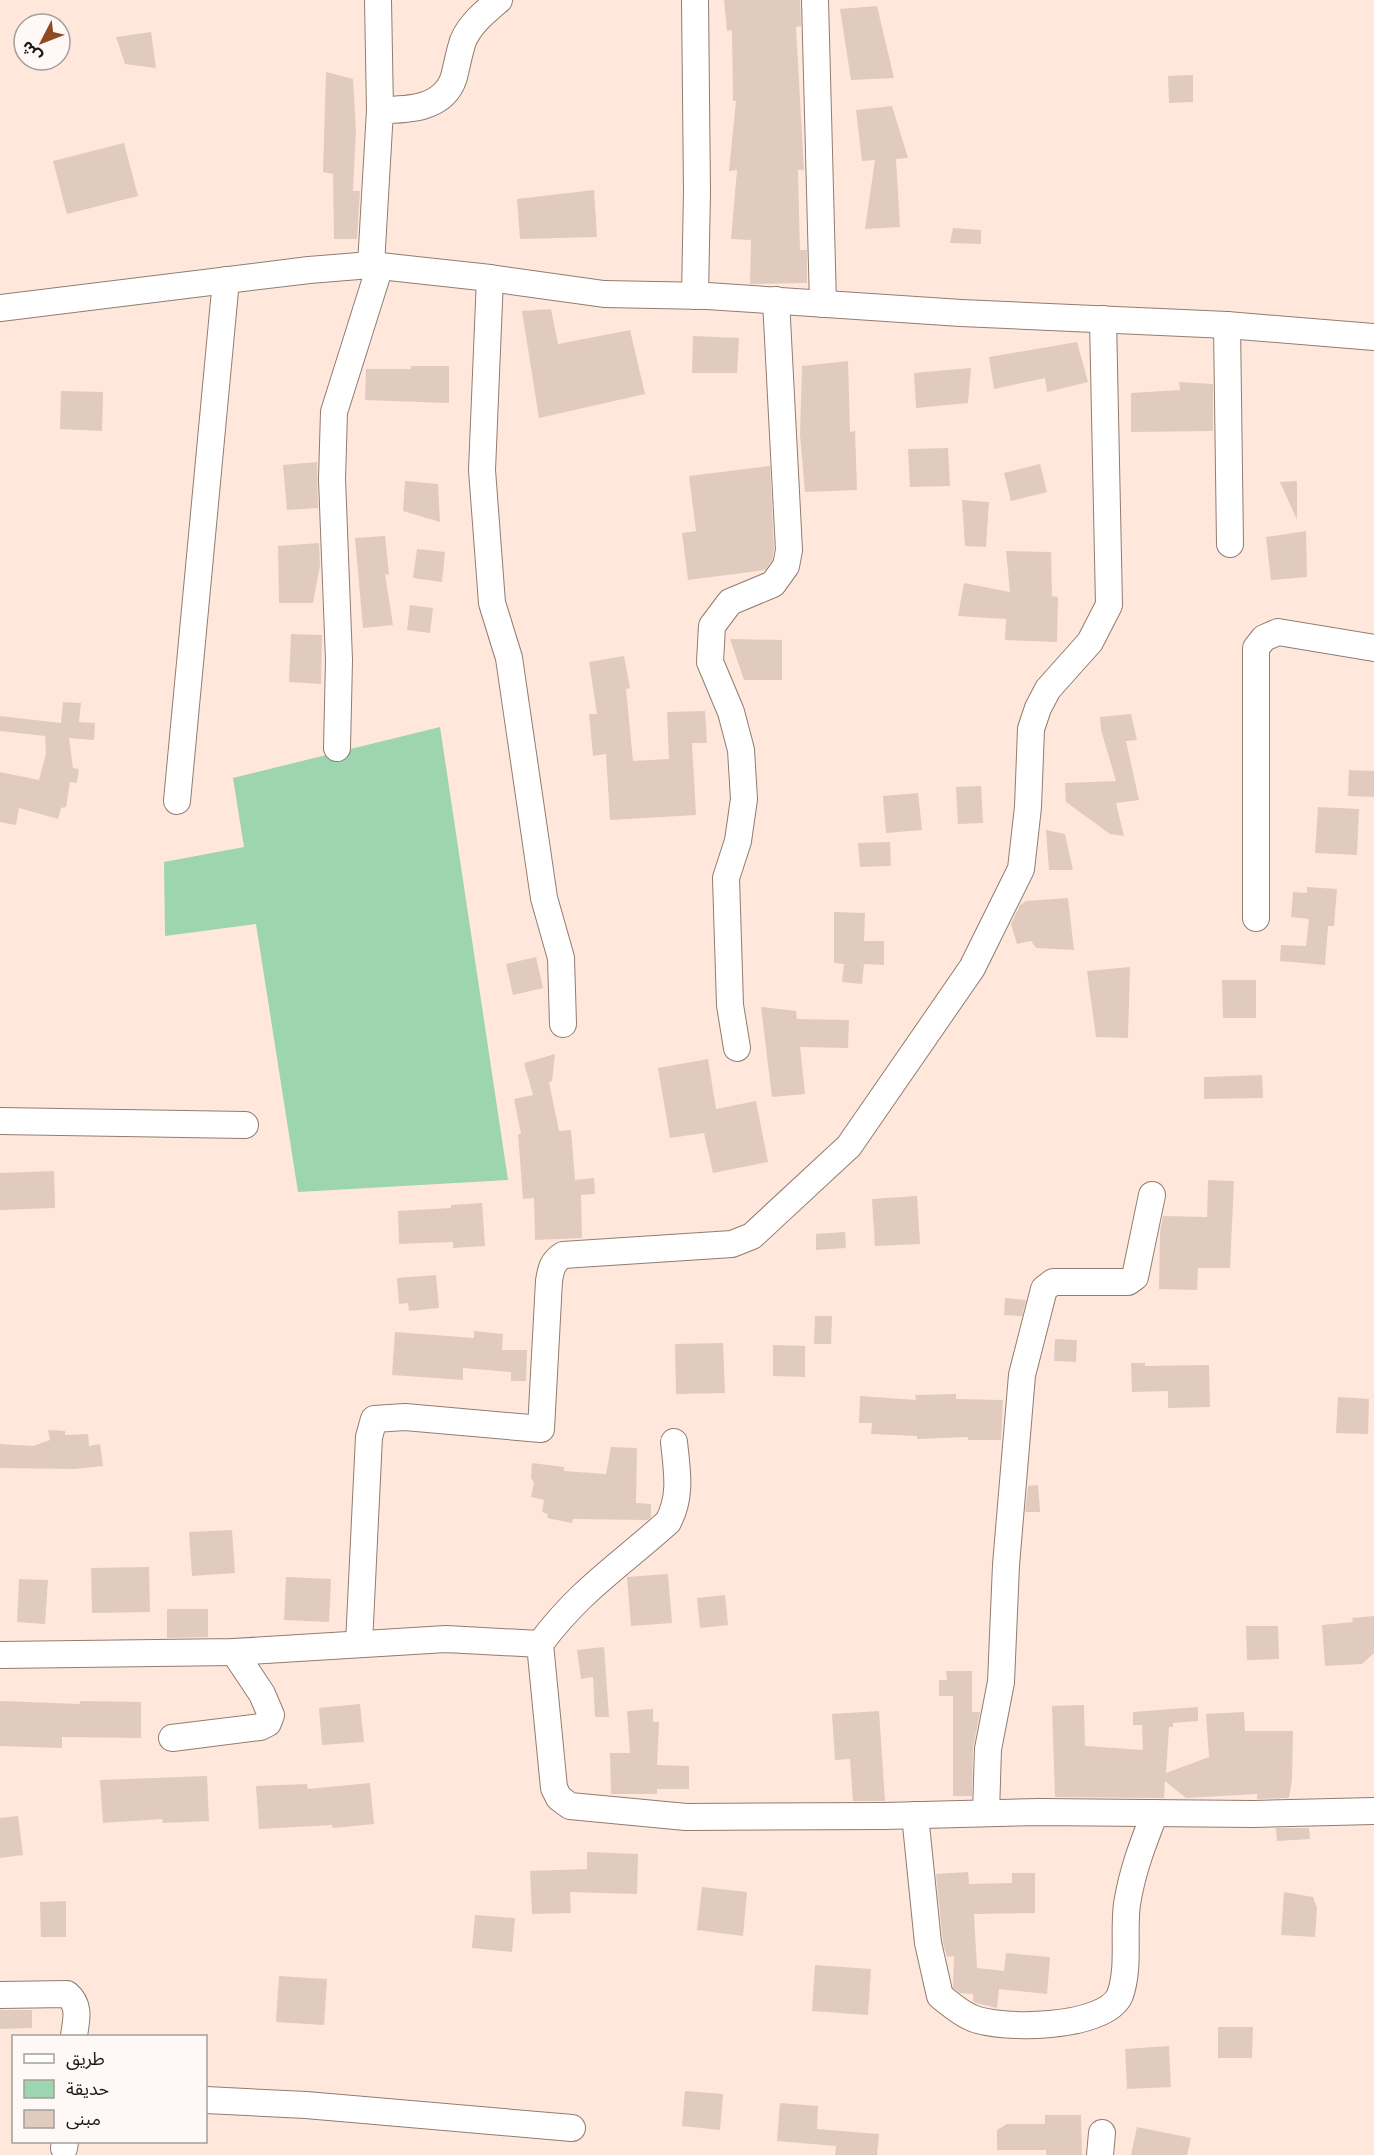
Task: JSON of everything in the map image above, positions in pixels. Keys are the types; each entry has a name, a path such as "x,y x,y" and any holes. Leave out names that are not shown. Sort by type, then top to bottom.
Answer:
{"street":[{"path":"337,748 339,660 332,479 334,412 376,266 380,110 378,0"},
{"path":"380,110 415,108 439,99 453,79 464,40 472,25 499,0"},
{"path":"694,0 697,191 694,296"},
{"path":"815,0 822,304"},
{"path":"0,308 226,280 376,266 490,278 604,294 776,300 1227,325 1374,337"},
{"path":"490,278 482,470 492,603 510,658 543,898 561,958 563,1024"},
{"path":"177,801 226,280"},
{"path":"737,1048 730,1005 726,878 738,841 744,799 741,750 731,711 710,662 712,626 729,602 773,584 786,566 789,550 776,300"},
{"path":"359,1644 369,1437 374,1419 405,1417 541,1429 549,1281 551,1267 556,1260 563,1255 732,1244 752,1236 849,1146 972,968 1022,869 1028,807 1031,729 1038,708 1048,689 1090,642 1109,605 1102,319"},
{"path":"1227,325 1230,544"},
{"path":"1256,918 1256,648 1264,638 1278,632 1374,648"},
{"path":"0,1121 245,1125"},
{"path":"986,1813 988,1749 1000,1682 1006,1565 1022,1375 1044,1289 1053,1282 1128,1281 1135,1277 1152,1195"},
{"path":"674,1442 679,1483 676,1507 668,1522 582,1594 562,1614 540,1644 554,1788 559,1798 570,1806 686,1817 1374,1811"},
{"path":"0,1655 234,1652 446,1639 540,1644"},
{"path":"172,1738 260,1727 268,1723 271,1715 262,1694 234,1652"},
{"path":"915,1815 928,1943 940,1996 970,2018 1009,2026 1053,2024 1091,2015 1108,2009 1119,1997 1124,1978 1127,1905 1136,1860 1155,1813"},
{"path":"0,1995 67,1994 75,2001 77,2011 74,2035"},
{"path":"207,2100 306,2104 572,2128"}],"green space":[{"path":"440,727 508,1180 298,1192 256,924 165,936 164,862 244,847 233,778"}],"building":[{"path":"724,0 800,0 801,26 796,27 804,170 798,170 800,250 807,250 807,283 750,284 751,240 731,239 737,170 729,171 736,101 733,101 732,30 727,31"},
{"path":"877,6 894,78 851,80 840,9"},
{"path":"151,32 156,68 125,64 116,37"},
{"path":"326,72 353,79 356,130 353,191 360,191 357,239 334,239 333,174 323,172"},
{"path":"1193,75 1193,102 1169,103 1168,76"},
{"path":"892,106 908,158 896,159 900,227 865,229 875,160 862,161 856,110"},
{"path":"124,143 138,196 67,214 53,161"},
{"path":"594,190 597,237 520,239 517,199"},
{"path":"953,228 981,230 981,244 950,243"},
{"path":"551,309 558,344 630,330 645,394 539,418 522,311"},
{"path":"693,336 739,338 737,373 692,373"},
{"path":"1077,342 1088,382 1047,392 1045,378 994,389 989,357"},
{"path":"848,361 850,432 855,431 857,490 805,492 800,435 802,366"},
{"path":"411,366 449,366 449,403 365,400 366,369 411,369"},
{"path":"971,368 968,403 916,408 914,373"},
{"path":"1179,382 1213,384 1213,431 1131,432 1131,393 1180,390"},
{"path":"61,391 103,392 102,431 60,429"},
{"path":"948,448 950,486 910,487 908,449"},
{"path":"317,462 318,508 287,510 283,465"},
{"path":"1040,464 1047,492 1011,501 1004,473"},
{"path":"770,466 774,549 772,560 765,570 688,580 682,533 696,531 689,476"},
{"path":"405,481 438,484 440,522 403,511"},
{"path":"1297,481 1297,520 1280,482"},
{"path":"962,500 989,502 986,547 965,546"},
{"path":"1306,531 1307,577 1271,580 1266,537"},
{"path":"385,536 389,575 385,574 393,625 363,628 355,538"},
{"path":"319,543 320,565 313,603 279,603 278,546"},
{"path":"417,549 445,552 442,582 413,578"},
{"path":"1006,551 1051,552 1052,596 1058,597 1057,642 1005,640 1006,619 958,616 964,583 1010,592"},
{"path":"410,605 433,608 430,633 407,630"},
{"path":"291,634 322,635 321,684 289,682"},
{"path":"730,639 782,640 782,680 744,680"},
{"path":"624,656 630,688 626,689 633,761 669,759 667,712 705,711 707,743 692,743 696,815 610,820 606,754 593,756 589,714 597,714 589,662"},
{"path":"63,702 81,703 79,722 95,723 94,740 69,738 73,768 79,769 77,783 70,782 66,807 61,808 58,819 19,808 16,825 0,822 0,772 39,780 46,754 45,736 0,731 0,716 61,723"},
{"path":"1131,714 1137,740 1126,741 1139,800 1116,803 1124,836 1110,834 1066,802 1065,783 1116,781 1101,730 1100,717"},
{"path":"1349,770 1374,771 1374,797 1348,796"},
{"path":"981,786 983,823 958,824 956,787"},
{"path":"918,793 922,830 886,833 883,796"},
{"path":"1318,807 1359,809 1357,855 1315,853"},
{"path":"1046,830 1065,834 1073,870 1049,870"},
{"path":"890,842 891,866 860,867 858,843"},
{"path":"1307,887 1337,889 1334,926 1328,926 1325,965 1280,961 1281,945 1306,946 1309,919 1291,917 1293,892 1307,893"},
{"path":"1068,898 1074,950 1036,948 1031,941 1017,944 1011,924 1020,905 1026,901"},
{"path":"834,912 865,913 864,941 884,941 884,965 864,964 862,984 842,982 844,964 834,963"},
{"path":"536,957 543,988 513,995 506,964"},
{"path":"1130,967 1128,1038 1096,1037 1087,971"},
{"path":"1222,980 1256,980 1256,1018 1223,1018"},
{"path":"761,1007 796,1011 797,1019 849,1020 848,1048 800,1047 805,1094 772,1097"},
{"path":"555,1054 552,1081 549,1082 559,1131 571,1130 575,1180 594,1178 595,1194 581,1195 582,1238 535,1240 534,1198 523,1199 518,1134 521,1134 514,1099 533,1095 524,1063"},
{"path":"708,1059 716,1109 756,1101 768,1162 713,1173 704,1133 670,1138 658,1068"},
{"path":"1262,1075 1263,1098 1204,1099 1204,1077"},
{"path":"54,1171 55,1208 0,1210 0,1173"},
{"path":"1208,1180 1234,1181 1230,1268 1198,1268 1197,1290 1159,1289 1160,1232 1163,1216 1207,1217"},
{"path":"917,1196 920,1244 875,1246 872,1199"},
{"path":"482,1203 485,1246 453,1248 453,1242 399,1244 398,1211 451,1208 451,1205"},
{"path":"845,1232 846,1248 816,1250 816,1234"},
{"path":"436,1275 439,1308 409,1311 408,1303 399,1304 397,1278"},
{"path":"1005,1298 1026,1300 1022,1316 1004,1315"},
{"path":"815,1316 832,1316 831,1344 814,1344"},
{"path":"474,1331 503,1334 502,1350 527,1350 526,1381 511,1381 511,1372 463,1368 463,1380 392,1375 395,1332 474,1338"},
{"path":"1055,1339 1077,1340 1076,1362 1054,1361"},
{"path":"723,1343 725,1393 676,1394 675,1344"},
{"path":"773,1345 805,1346 805,1377 773,1376"},
{"path":"1131,1363 1145,1363 1145,1366 1209,1365 1210,1407 1168,1408 1168,1391 1132,1392"},
{"path":"956,1394 956,1399 1003,1400 1001,1440 968,1440 968,1437 917,1439 917,1436 871,1434 872,1423 859,1423 860,1396 916,1400 915,1395"},
{"path":"1338,1397 1369,1399 1368,1434 1336,1433"},
{"path":"48,1430 65,1431 65,1435 88,1434 89,1446 100,1444 103,1466 75,1469 0,1468 0,1444 33,1446 50,1440"},
{"path":"611,1447 637,1448 636,1503 651,1504 651,1517 648,1520 573,1519 572,1523 547,1518 548,1514 542,1512 544,1500 531,1497 534,1482 531,1478 532,1463 564,1467 564,1471 606,1474"},
{"path":"1038,1485 1040,1512 1025,1512 1028,1486"},
{"path":"232,1530 235,1573 192,1576 189,1532"},
{"path":"149,1567 150,1612 92,1613 91,1568"},
{"path":"668,1574 672,1623 631,1626 627,1577"},
{"path":"286,1577 331,1579 329,1622 284,1620"},
{"path":"19,1579 48,1580 45,1624 17,1622"},
{"path":"725,1595 728,1625 700,1628 697,1598"},
{"path":"167,1609 208,1609 208,1637 167,1638"},
{"path":"1374,1616 1374,1653 1362,1664 1325,1666 1322,1625 1353,1622 1352,1618"},
{"path":"1246,1626 1278,1626 1279,1659 1247,1660"},
{"path":"604,1647 609,1717 595,1717 593,1677 581,1679 577,1650"},
{"path":"946,1671 972,1671 972,1712 980,1712 973,1748 972,1796 953,1796 953,1696 939,1696 939,1680 947,1680"},
{"path":"0,1701 80,1704 80,1701 141,1702 141,1738 62,1737 62,1748 0,1746"},
{"path":"360,1704 364,1742 322,1745 319,1708"},
{"path":"1084,1705 1085,1746 1143,1750 1142,1725 1133,1725 1133,1712 1198,1707 1198,1721 1173,1723 1173,1727 1169,1727 1166,1773 1209,1757 1206,1714 1244,1712 1245,1731 1293,1731 1292,1779 1289,1798 1257,1799 1257,1794 1186,1798 1165,1781 1164,1798 1055,1797 1052,1706"},
{"path":"653,1709 653,1722 659,1722 657,1765 689,1766 689,1789 657,1789 657,1794 611,1794 610,1753 630,1753 627,1711"},
{"path":"879,1711 885,1801 853,1801 850,1759 835,1760 832,1714"},
{"path":"207,1776 209,1821 163,1823 162,1819 103,1823 100,1780"},
{"path":"370,1783 374,1824 333,1828 332,1825 259,1829 256,1786 307,1784 308,1789"},
{"path":"18,1816 23,1855 0,1858 0,1818"},
{"path":"1276,1828 1309,1828 1310,1839 1277,1841"},
{"path":"587,1852 638,1854 637,1894 570,1892 571,1913 532,1914 530,1871 587,1869"},
{"path":"968,1872 969,1884 1012,1883 1012,1873 1035,1873 1035,1913 974,1914 977,1968 1004,1971 1006,1953 1050,1957 1047,1994 999,1989 997,2008 976,2003 973,2001 973,1994 960,1993 953,1988 954,1956 947,1957 943,1943 936,1874"},
{"path":"702,1887 747,1892 743,1936 697,1930"},
{"path":"1284,1892 1313,1897 1317,1908 1315,1937 1281,1935"},
{"path":"66,1901 66,1937 41,1937 40,1902"},
{"path":"475,1915 515,1918 512,1952 472,1948"},
{"path":"815,1965 871,1969 868,2015 812,2011"},
{"path":"279,1976 327,1979 324,2025 276,2022"},
{"path":"0,2010 32,2010 32,2028 0,2029"},
{"path":"1218,2027 1253,2027 1252,2058 1218,2058"},
{"path":"1169,2046 1171,2087 1127,2089 1125,2049"},
{"path":"685,2091 723,2094 720,2130 682,2126"},
{"path":"780,2103 818,2106 817,2129 879,2134 877,2155 835,2155 836,2146 777,2141"},
{"path":"1045,2115 1081,2115 1082,2155 1046,2155 1046,2150 997,2150 997,2130 1007,2124 1045,2124"},
{"path":"1137,2127 1191,2138 1187,2155 1131,2155"}]}
